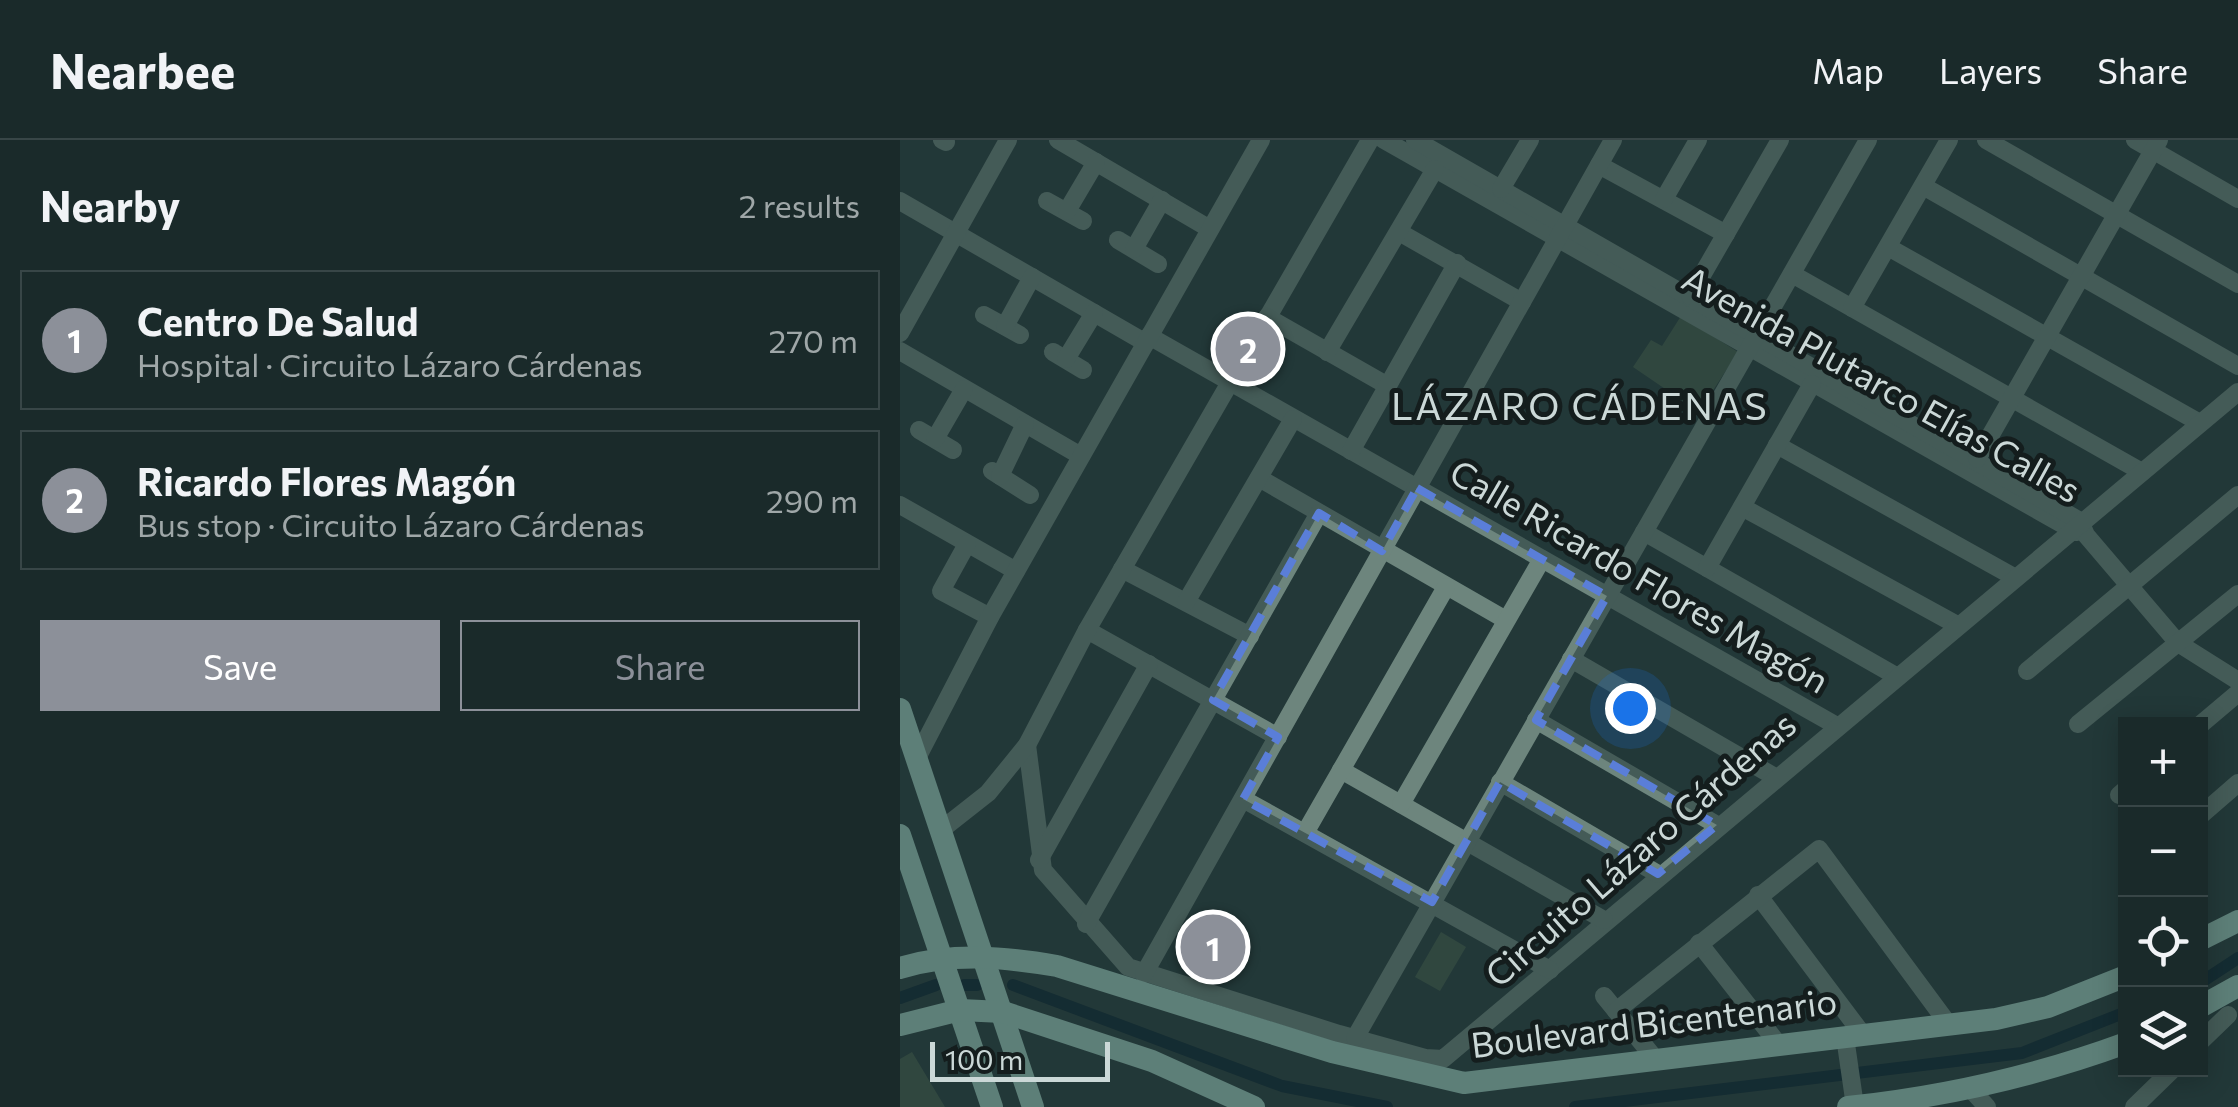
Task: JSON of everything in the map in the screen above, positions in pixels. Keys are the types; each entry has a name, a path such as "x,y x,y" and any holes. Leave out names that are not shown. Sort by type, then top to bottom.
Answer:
{"main road":[{"path":"900,709 1033,1107"},
{"path":"901,842 992,1107"},
{"path":"927,912 946,914 964,900"},
{"path":"2208,936 2238,922"},
{"name":"Boulevard Bicentenario","path":"900,968 943,958 985,958 1128,977 1368,1062 1464,1083 1949,1024 2048,1008 2118,979"},
{"path":"2220,1012 2238,986"},
{"path":"900,1025 960,1010 1003,1012 1152,1062 1254,1107"},
{"path":"1848,1107 1970,1088 2061,1066 2118,1045"}],"street":[{"path":"900,332 1008,140"},
{"path":"1058,140 1210,229"},
{"path":"917,758 1016,571 1260,140"},
{"name":"Avenida Plutarco Elías Calles","path":"1384,140 1690,296 1812,384 2078,529"},
{"name":"Avenida Plutarco Elías Calles","path":"1415,140 1501,189 1561,232 1753,341 1977,459 2078,529"},
{"path":"1501,189 1530,140"},
{"path":"1027,745 1039,860 1128,977 1243,799 1613,140"},
{"path":"1664,199 1698,140"},
{"path":"1690,296 1780,140"},
{"path":"1355,1038 1868,140"},
{"path":"1852,308 1949,140"},
{"path":"1986,140 2238,284"},
{"path":"2135,140 2156,145 2238,199"},
{"path":"941,830 988,794 1027,745 1087,630 1366,141"},
{"path":"1977,459 2156,145"},
{"path":"1047,201 1075,216 1096,162"},
{"path":"1599,164 1726,234"},
{"path":"1327,352 1435,169"},
{"path":"1923,186 2238,366"},
{"path":"1158,264 1126,244 1162,200"},
{"name":"Calle Ricardo Flores Magón","path":"900,201 1837,726"},
{"path":"1400,232 1522,302"},
{"path":"1888,247 2200,423"},
{"path":"1352,451 1457,263"},
{"path":"1792,274 2142,472"},
{"path":"984,314 1013,331 1032,277"},
{"path":"1083,370 1059,356 1094,313"},
{"path":"1267,317 1388,386"},
{"path":"900,351 1081,456"},
{"path":"1706,568 1812,384"},
{"path":"953,450 927,434 964,389"},
{"name":"Circuito Lázaro Cárdenas","path":"1128,977 1187,988 1424,1058 1443,1059 1658,874 2078,529 2238,392"},
{"path":"1186,602 1294,419"},
{"path":"1026,424 996,473 1030,495"},
{"path":"1777,446 2014,578"},
{"path":"1259,478 1506,620"},
{"path":"2028,671 2238,495"},
{"path":"900,505 1016,571"},
{"path":"1742,507 1957,625"},
{"path":"1086,924 1318,514"},
{"path":"2078,529 2178,643 2238,681"},
{"path":"1644,532 1896,676"},
{"path":"968,544 941,591 990,618"},
{"path":"1401,804 1542,559"},
{"path":"1122,569 1250,636"},
{"path":"1305,833 1446,587"},
{"path":"2078,724 2238,594"},
{"path":"1087,630 1278,737"},
{"path":"1571,659 1775,776"},
{"path":"1039,860 1149,664"},
{"path":"2208,718 2238,693"},
{"path":"1536,720 1717,825"},
{"path":"1341,770 1604,920"},
{"path":"1500,782 1658,874"},
{"path":"2208,809 2238,783"},
{"path":"1243,799 1550,970"},
{"path":"1656,1060 1610,1004 1699,943 1819,849 1949,1024"},
{"path":"1758,895 1854,1036 1872,1105"},
{"path":"1699,943 1779,1045"},
{"path":"2134,1107 2165,1077"},
{"path":"1970,1088 1987,1107"}],"highlighted area":[{"path":"1417,488 1607,596 1536,720 1717,825 1658,874 1500,782 1432,902 1243,799 1278,737 1213,700 1319,513 1382,551"}],"green space":[{"path":"1681,316 1738,352 1699,412 1633,367 1651,340 1662,346"},
{"path":"1441,932 1466,947 1440,991 1415,977"},
{"path":"912,1052 945,1107 900,1107 900,1059"}],"waterway":[{"path":"2208,978 2238,958"},
{"path":"900,998 936,985"},
{"path":"964,985 977,985"},
{"path":"1013,985 1282,1086 1387,1107"},
{"path":"1575,1107 2022,1053 2118,1015"}],"place":[{"name":"Ricardo Flores Magón","path":"1248,349"},
{"name":"Centro De Salud","path":"1213,947"}],"district":[{"name":"LÁZARO CÁDENAS","path":"1580,407"}]}
